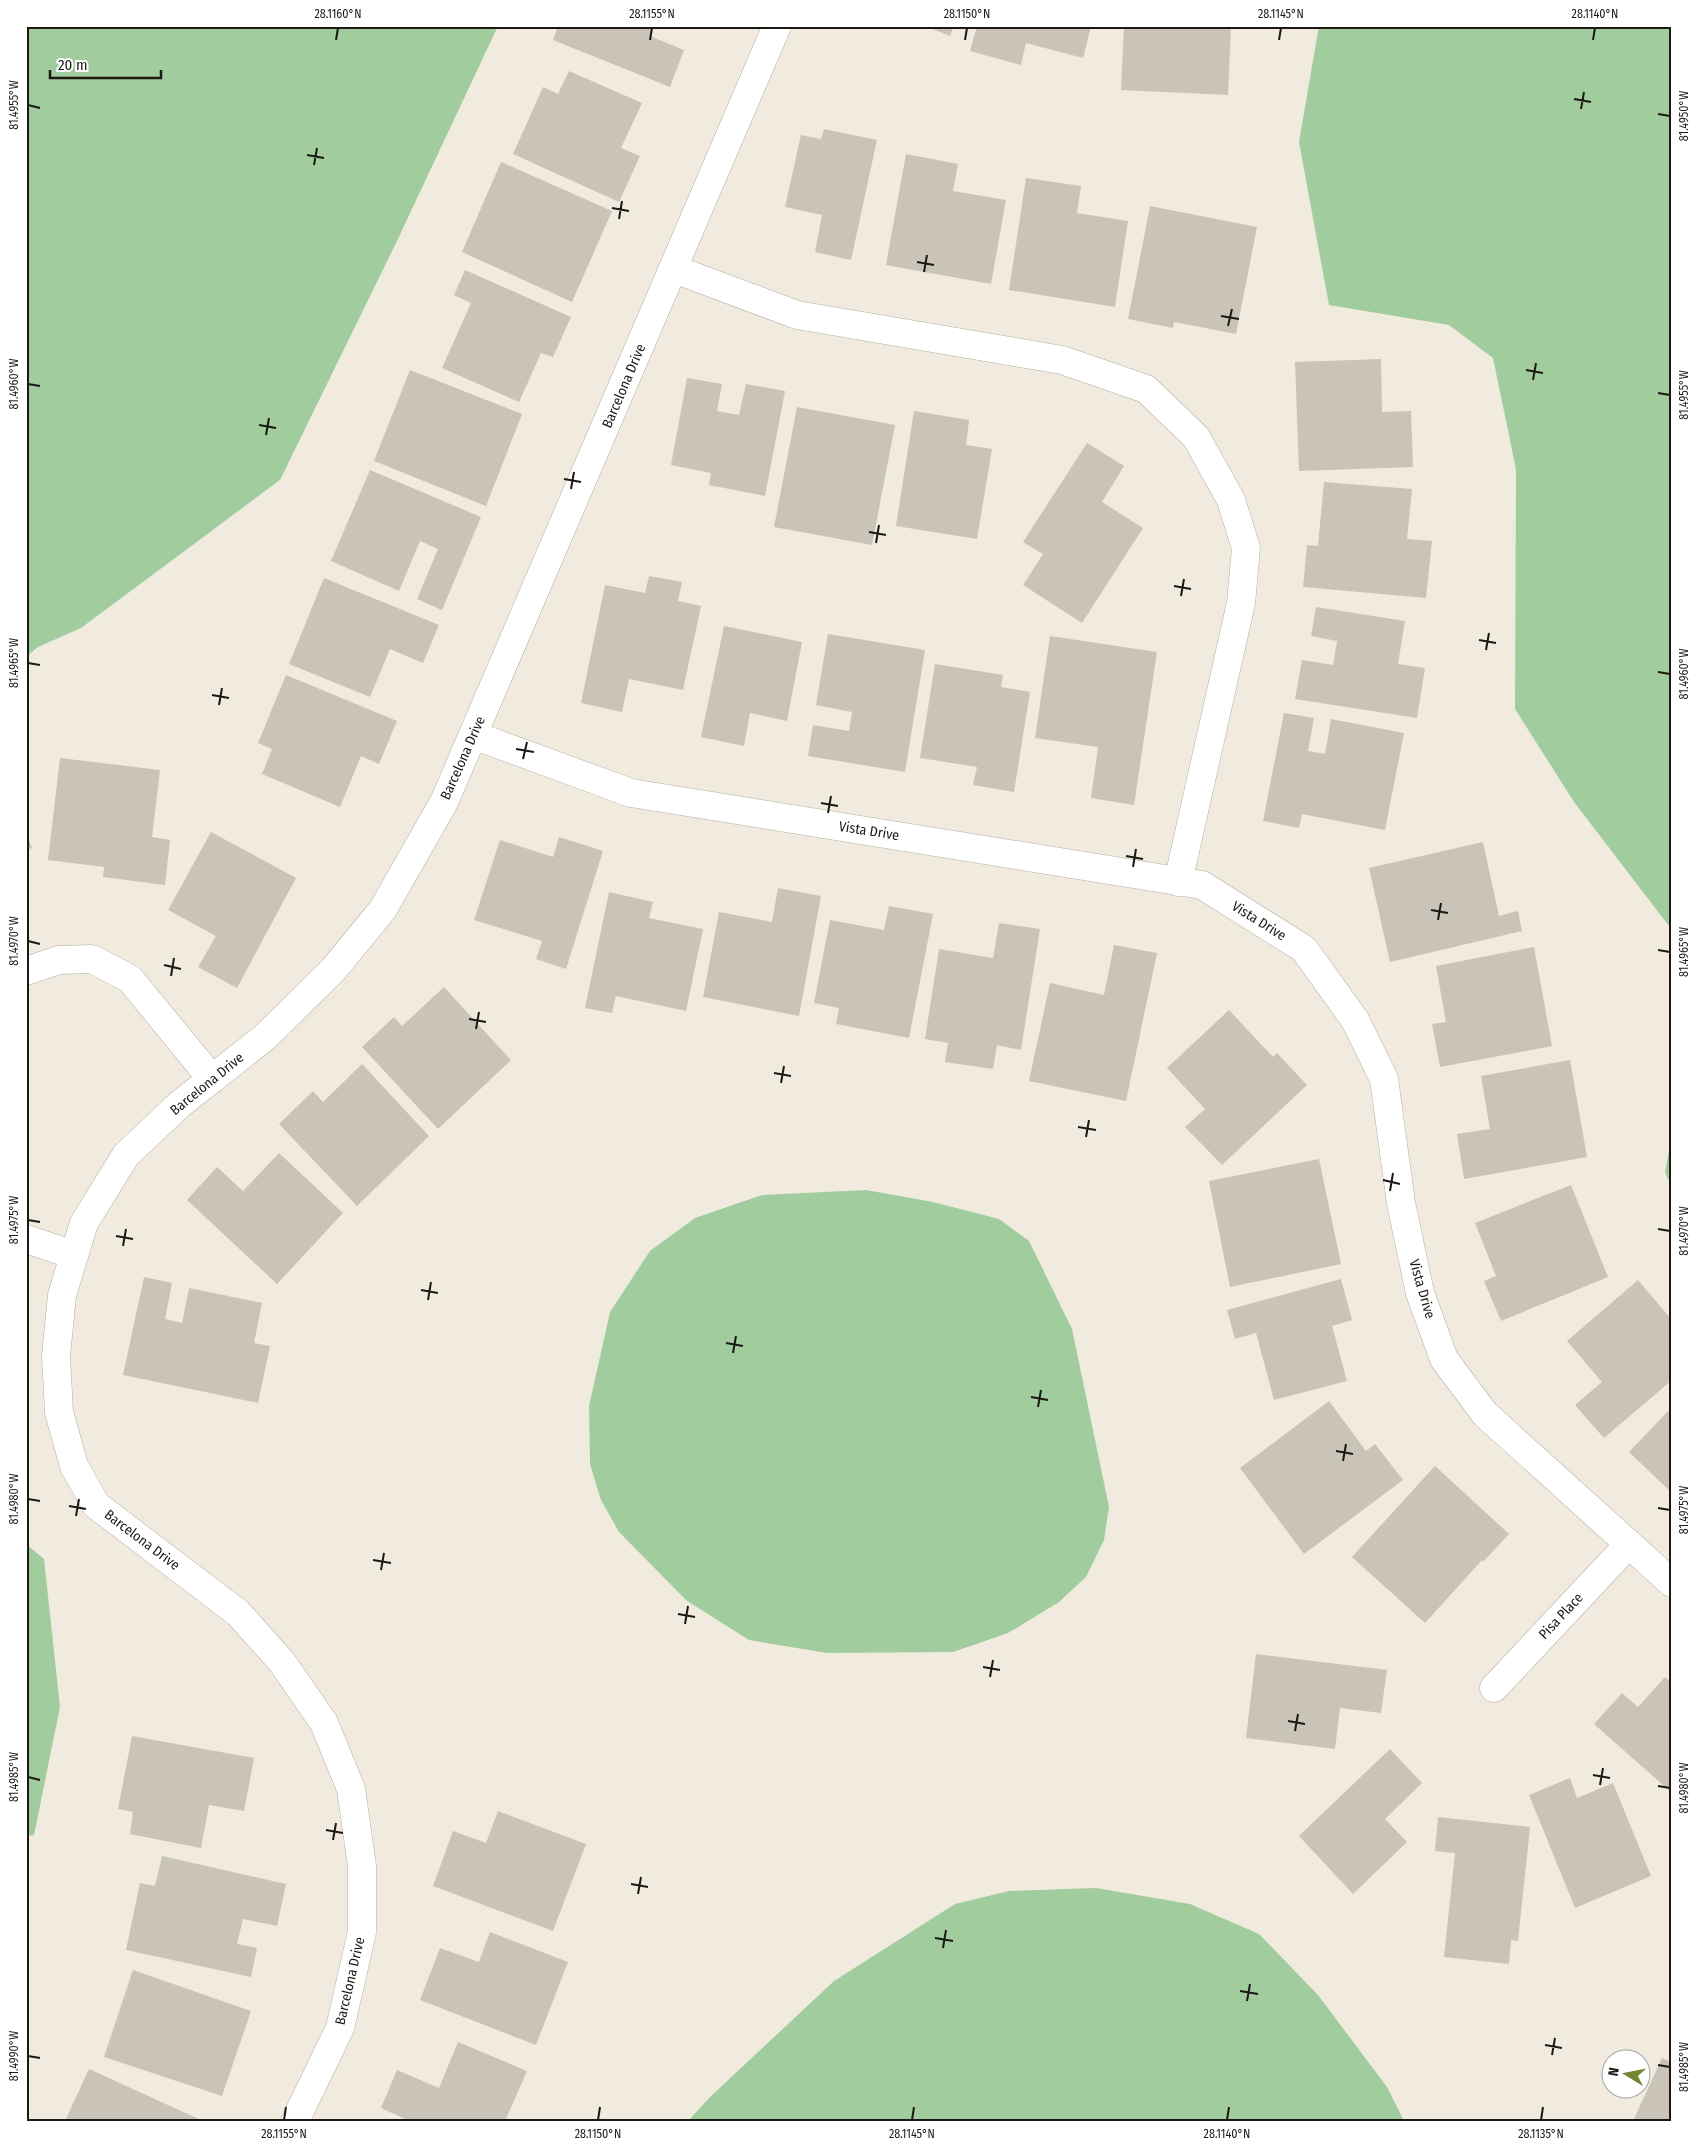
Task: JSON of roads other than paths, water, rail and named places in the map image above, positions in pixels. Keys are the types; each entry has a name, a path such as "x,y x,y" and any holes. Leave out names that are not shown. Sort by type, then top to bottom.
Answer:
{"street":[{"name":"Barcelona Drive","path":"295,2121 340,2028 362,1932 362,1866 351,1789 324,1723 282,1662 238,1613 96,1505 74,1466 60,1412 56,1356 62,1295 84,1223 126,1155 180,1104 265,1037 334,970 383,909 444,802 778,26"},
{"path":"674,269 797,315 1062,360 1146,390 1196,437 1231,500 1246,548 1241,602 1178,882"},
{"name":"Vista Drive","path":"473,735 631,793 1202,886 1304,949 1355,1020 1384,1079 1401,1203 1420,1293 1444,1359 1486,1414 1672,1583"},
{"path":"26,971 59,960 92,959 130,979 212,1079"},
{"path":"26,1238 74,1254"},
{"name":"Pisa Place","path":"1494,1688 1629,1544"}]}
